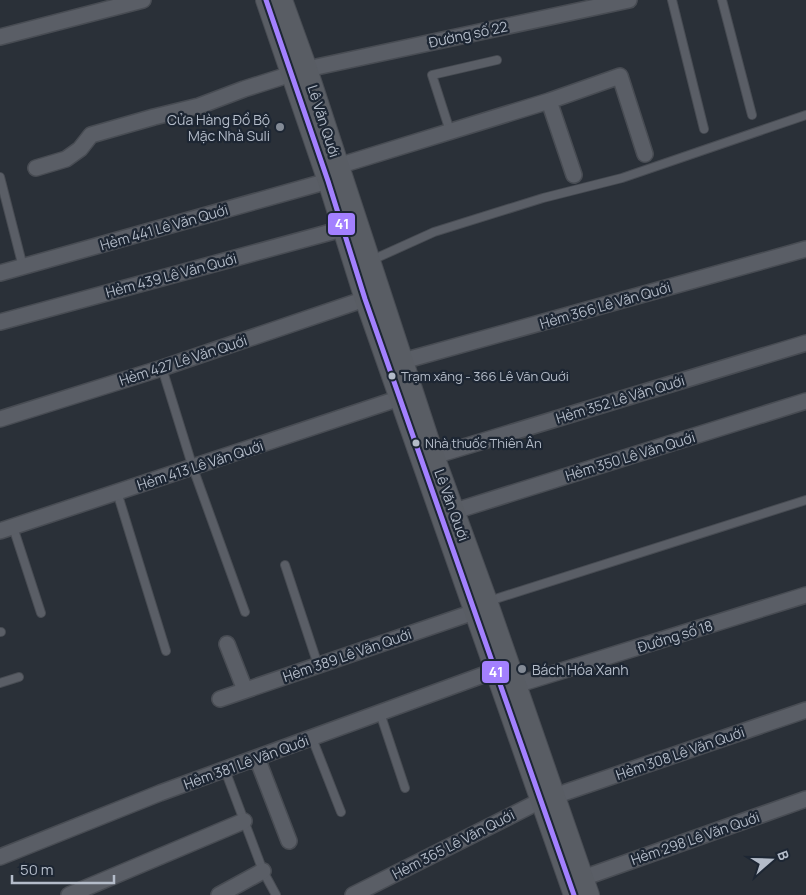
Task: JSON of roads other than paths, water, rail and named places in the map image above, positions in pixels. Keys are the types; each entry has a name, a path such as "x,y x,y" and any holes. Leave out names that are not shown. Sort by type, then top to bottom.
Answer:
{"main road":[{"name":"Lê Văn Quới","path":"266,0 299,72"},
{"name":"Lê Văn Quới","path":"282,0 299,72 362,264 403,361 434,456 447,513"},
{"name":"Lê Văn Quới","path":"333,174 342,229 362,264 364,299 400,398 447,513 481,607 516,685 547,798"},
{"name":"Lê Văn Quới","path":"481,607 494,671 547,798 582,889"}],"street":[{"path":"0,37 143,0"},
{"name":"Đường số 22","path":"36,168 66,159 80,150 91,135 199,106 244,89 299,72 629,0"},
{"name":"Hẻm 441 Lê Văn Quới","path":"0,273 333,174 450,131 549,101 620,76 645,154"},
{"path":"549,101 574,175"},
{"name":"Hẻm 439 Lê Văn Quới","path":"0,322 342,229"},
{"name":"Hẻm 366 Lê Văn Quới","path":"403,361 806,250"},
{"name":"Hẻm 427 Lê Văn Quới","path":"0,419 162,368 364,299"},
{"name":"Hẻm 352 Lê Văn Quới","path":"434,456 806,343"},
{"name":"Hẻm 413 Lê Văn Quới","path":"6,529 400,398"},
{"name":"Hẻm 350 Lê Văn Quới","path":"447,513 806,401"},
{"name":"Đường số 18","path":"516,685 806,595"},
{"name":"Hẻm 389 Lê Văn Quới","path":"220,700 481,607"},
{"path":"227,644 245,690"},
{"name":"Hẻm 381 Lê Văn Quới","path":"0,857 160,793 494,671"},
{"name":"Hẻm 308 Lê Văn Quới","path":"547,798 806,710"},
{"path":"257,758 289,841"},
{"name":"Hẻm 365 Lê Văn Quới","path":"353,895 547,798"},
{"name":"Hẻm 298 Lê Văn Quới","path":"582,889 806,799"},
{"path":"69,895 244,821"},
{"path":"219,895 264,871"}],"lane":[{"path":"672,0 704,129"},
{"path":"722,0 752,115"},
{"path":"450,131 432,75 497,60"},
{"path":"362,264 434,232 543,198 622,178 806,115"},
{"path":"0,177 23,267"},
{"path":"162,368 193,468 245,612"},
{"path":"117,492 166,651"},
{"path":"481,607 806,500"},
{"path":"6,529 41,613"},
{"path":"285,566 318,665"},
{"path":"0,684 19,677"},
{"path":"380,713 405,788"},
{"path":"312,738 341,812"},
{"path":"225,770 264,871 276,895"}],"place":[{"name":"Cửa Hàng Đồ Bộ Mặc Nhà Suli","path":"280,127"},
{"name":"Trạm xăng - 366 Lê Văn Quới","path":"392,376"},
{"name":"Nhà thuốc Thiên Ân","path":"416,443"},
{"name":"Bách Hóa Xanh","path":"522,669"}]}
